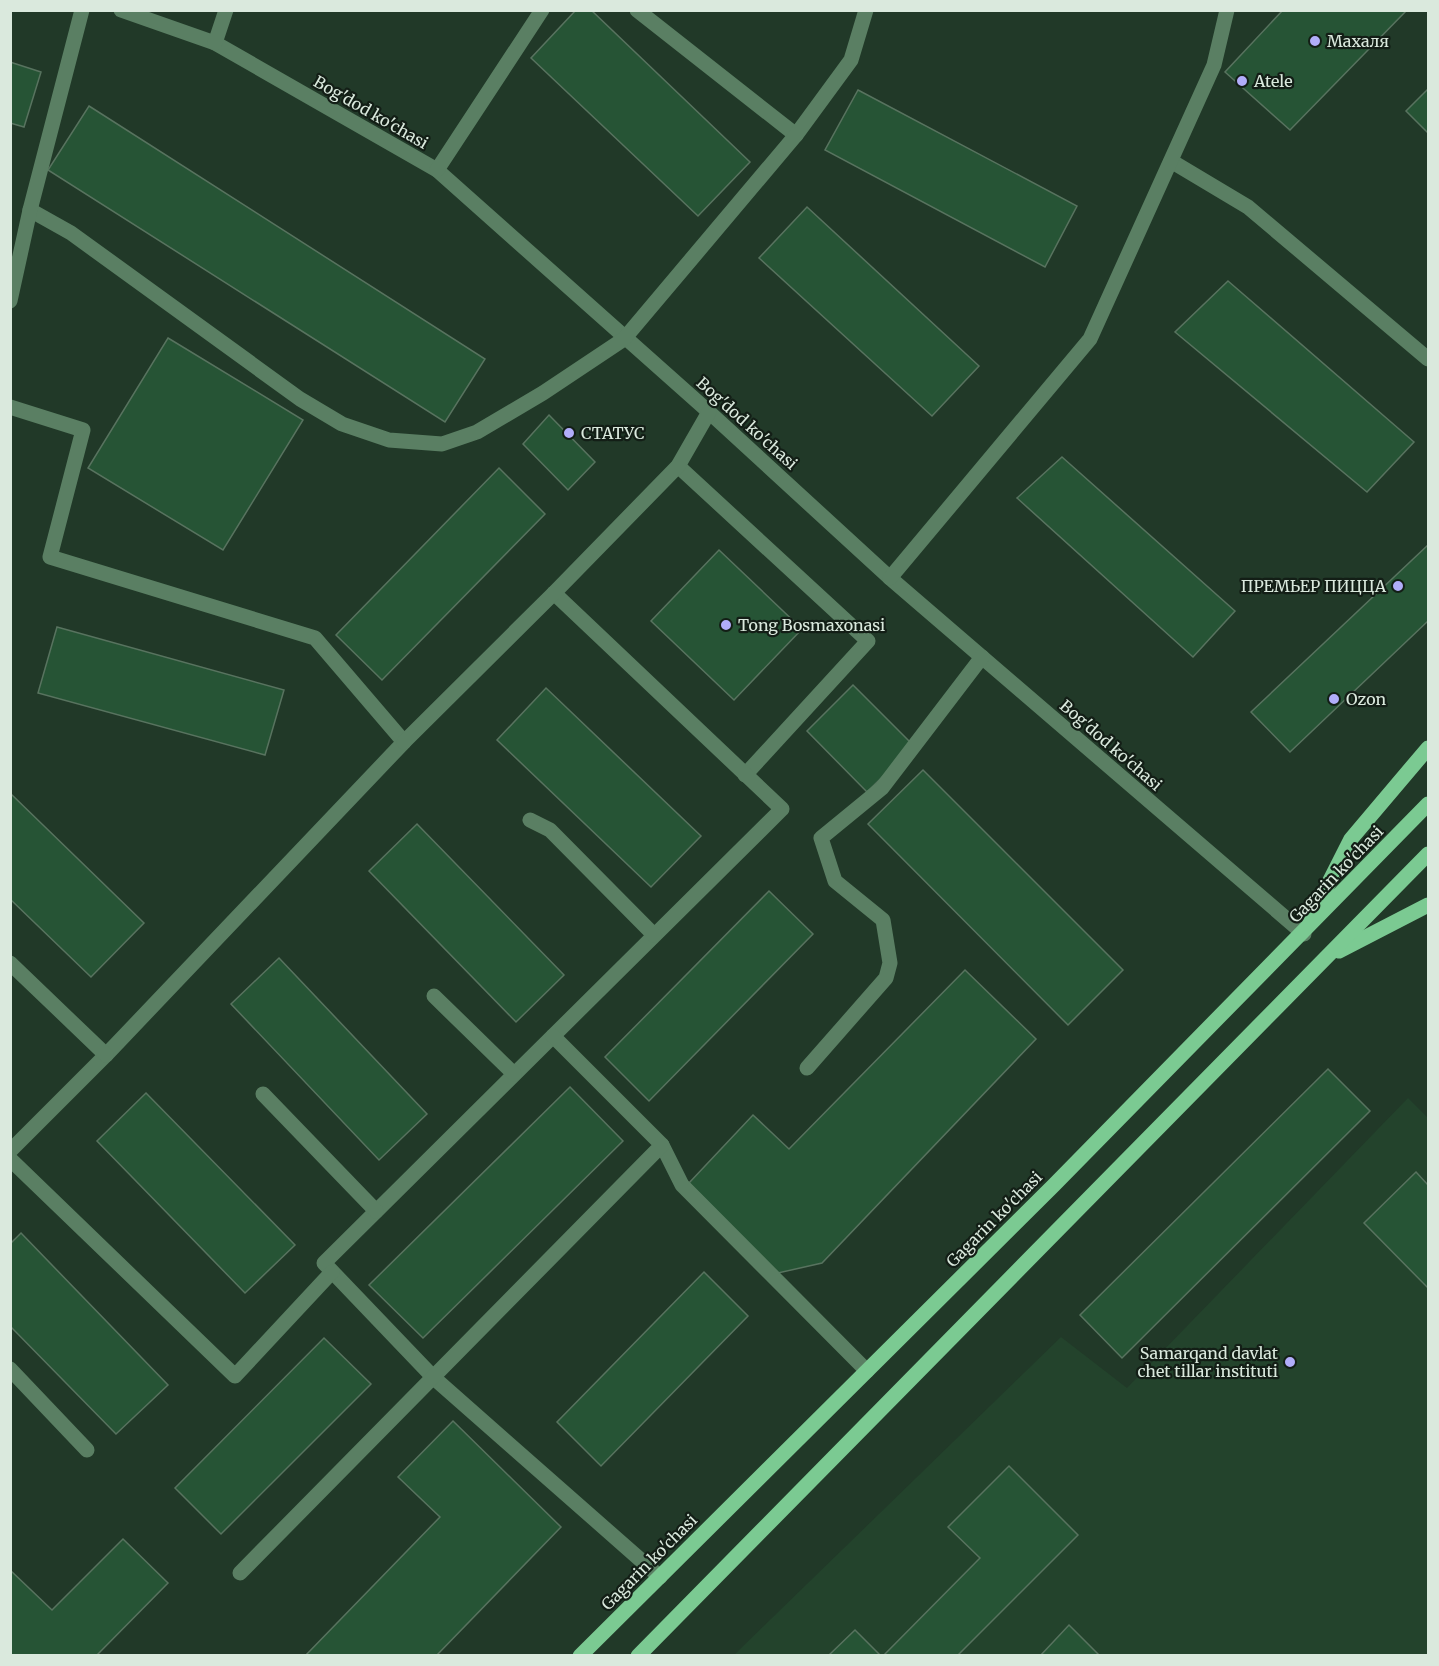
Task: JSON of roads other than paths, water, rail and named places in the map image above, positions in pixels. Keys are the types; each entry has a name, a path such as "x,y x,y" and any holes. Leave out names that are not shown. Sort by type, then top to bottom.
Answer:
{"main road":[{"path":"1304,934 1351,839 1428,748"},
{"name":"Gagarin ko'chasi","path":"580,1656 1304,934 1428,804"},
{"path":"638,1656 1428,854"},
{"path":"1328,957 1428,905"}],"street":[{"path":"10,301 30,210 82,10"},
{"name":"Bog'dod ko'chasi","path":"120,10 215,43 437,170 624,339 709,412 890,578 1304,934"},
{"path":"215,43 226,10"},
{"path":"437,170 542,10"},
{"path":"637,10 796,135"},
{"path":"30,210 71,233 300,399 342,424 389,440 442,444 477,432 543,393 624,339 796,135 851,60 866,10"},
{"path":"890,578 1090,339 1214,65 1227,10"},
{"path":"1171,161 1248,207 1428,359"},
{"path":"10,407 83,430 50,557 315,638 404,742"},
{"path":"10,1151 106,1055 404,742 678,466 709,412"},
{"path":"678,466 868,640 745,775"},
{"path":"554,593 782,809 324,1263 434,1378 660,1577"},
{"path":"807,1068 886,978 890,963 884,920 835,881 821,838 882,788 982,657"},
{"path":"530,820 550,830 654,935"},
{"path":"10,963 106,1055"},
{"path":"434,996 514,1074"},
{"path":"553,1036 662,1145 682,1185 867,1371"},
{"path":"262,1094 376,1211"},
{"path":"240,1573 662,1145"},
{"path":"10,1159 235,1376 332,1272"},
{"path":"10,1369 87,1450"}],"place":[{"name":"Махаля","path":"1315,41"},
{"name":"Atele","path":"1242,81"},
{"name":"СТАТУС","path":"569,433"},
{"name":"ПРЕМЬЕР ПИЦЦА","path":"1398,586"},
{"name":"Tong Bosmaxonasi","path":"726,625"},
{"name":"Ozon","path":"1334,699"},
{"name":"Samarqand davlat chet tillar instituti","path":"1290,1362"}]}
